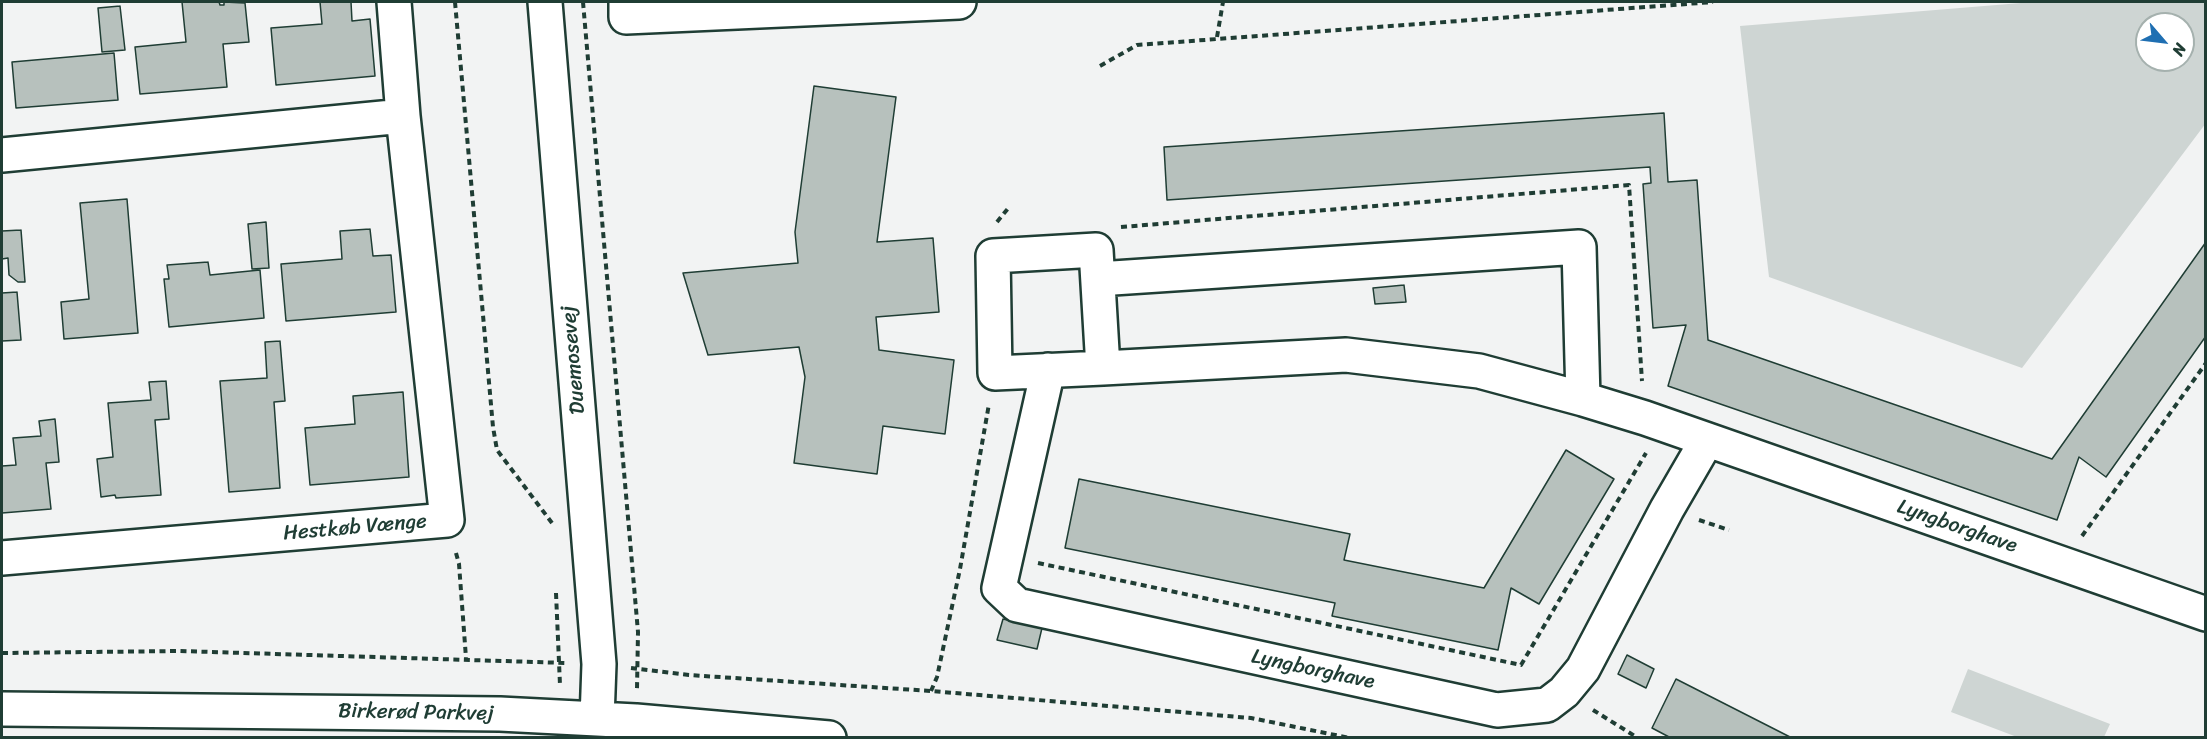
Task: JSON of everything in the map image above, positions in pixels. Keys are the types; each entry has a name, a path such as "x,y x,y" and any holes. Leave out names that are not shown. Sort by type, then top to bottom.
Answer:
{"street":[{"name":"Hestkøb Vænge","path":"2,558 447,520 403,116 394,2"},
{"name":"Duemosevej","path":"545,2 599,664 597,719"},
{"path":"626,2 626,17 959,2"},
{"path":"2,154 403,116"},
{"path":"1098,279 1580,247 1583,399"},
{"path":"995,373 993,256 1096,250 1103,368"},
{"name":"Lyngborghave","path":"995,373 1346,355 1479,371 1583,399 1663,424 2205,614"},
{"name":"Lyngborghave","path":"1047,370 999,588 1017,605 1497,710 1547,705 1564,692 1583,669 1667,509 1707,440"},
{"name":"Birkerød Parkvej","path":"2,710 500,714 597,719 829,738"}],"path":[{"path":"455,2 493,428 497,450 553,523 554,532"},
{"path":"583,2 637,621 638,669 689,675 931,691 1251,718 1350,738"},
{"path":"1217,38 1223,2"},
{"path":"1100,66 1137,45 1713,2"},
{"path":"2063,564 2205,363"},
{"path":"931,691 937,677 960,569 995,373"},
{"path":"1006,557 1521,664 1663,424"},
{"path":"447,520 459,564 466,658"},
{"path":"2,653 180,651 560,662 556,585"},
{"path":"1564,692 1638,738"},
{"path":"1321,738 1322,732"}],"shaded area":[{"path":"2033,2 2205,2 2206,123 2022,368 1769,277 1740,26"},
{"path":"1968,669 2110,724 2104,737 2017,737 1951,712"}],"building":[{"path":"182,2 219,2 220,5 224,5 224,2 245,3 249,42 223,44 227,87 140,94 135,47 186,42"},
{"path":"320,2 351,2 352,21 370,19 375,76 276,85 271,28 322,24"},
{"path":"120,6 125,50 102,52 98,8"},
{"path":"114,53 118,100 16,108 12,62"},
{"path":"814,86 896,97 877,242 933,238 939,312 876,317 879,350 954,360 945,434 883,426 877,474 794,463 805,377 799,347 708,355 683,273 798,263 795,232"},
{"path":"1664,113 1668,182 1697,180 1708,340 2052,459 2206,242 2206,336 2106,477 2079,457 2057,520 1668,386 1686,325 1653,328 1643,184 1651,183 1650,167 1167,200 1164,147"},
{"path":"127,199 138,333 64,339 61,302 89,299 80,203"},
{"path":"266,222 269,268 252,269 248,224"},
{"path":"370,229 373,256 391,255 396,312 286,321 281,264 342,259 340,231"},
{"path":"21,230 25,282 18,282 9,275 8,258 2,259 2,231"},
{"path":"208,262 210,275 260,270 264,318 169,327 164,279 169,279 167,265"},
{"path":"1404,285 1406,302 1375,304 1373,288"},
{"path":"17,292 21,340 2,341 2,293"},
{"path":"280,341 285,401 274,402 280,488 229,492 220,381 267,378 265,342"},
{"path":"166,381 169,419 155,420 161,495 101,497 97,459 113,457 108,403 151,400 149,382"},
{"path":"403,392 409,477 310,485 305,428 355,424 353,396"},
{"path":"55,419 59,462 46,463 51,509 2,513 2,466 16,465 13,438 41,436 39,421"},
{"path":"1566,450 1614,479 1539,604 1511,588 1498,650 1332,616 1335,603 1065,548 1079,479 1350,534 1344,560 1484,588"},
{"path":"1003,619 1042,628 1037,649 997,640"},
{"path":"1627,655 1654,669 1646,688 1618,674"},
{"path":"1676,679 1792,738 1671,738 1652,728"}]}
